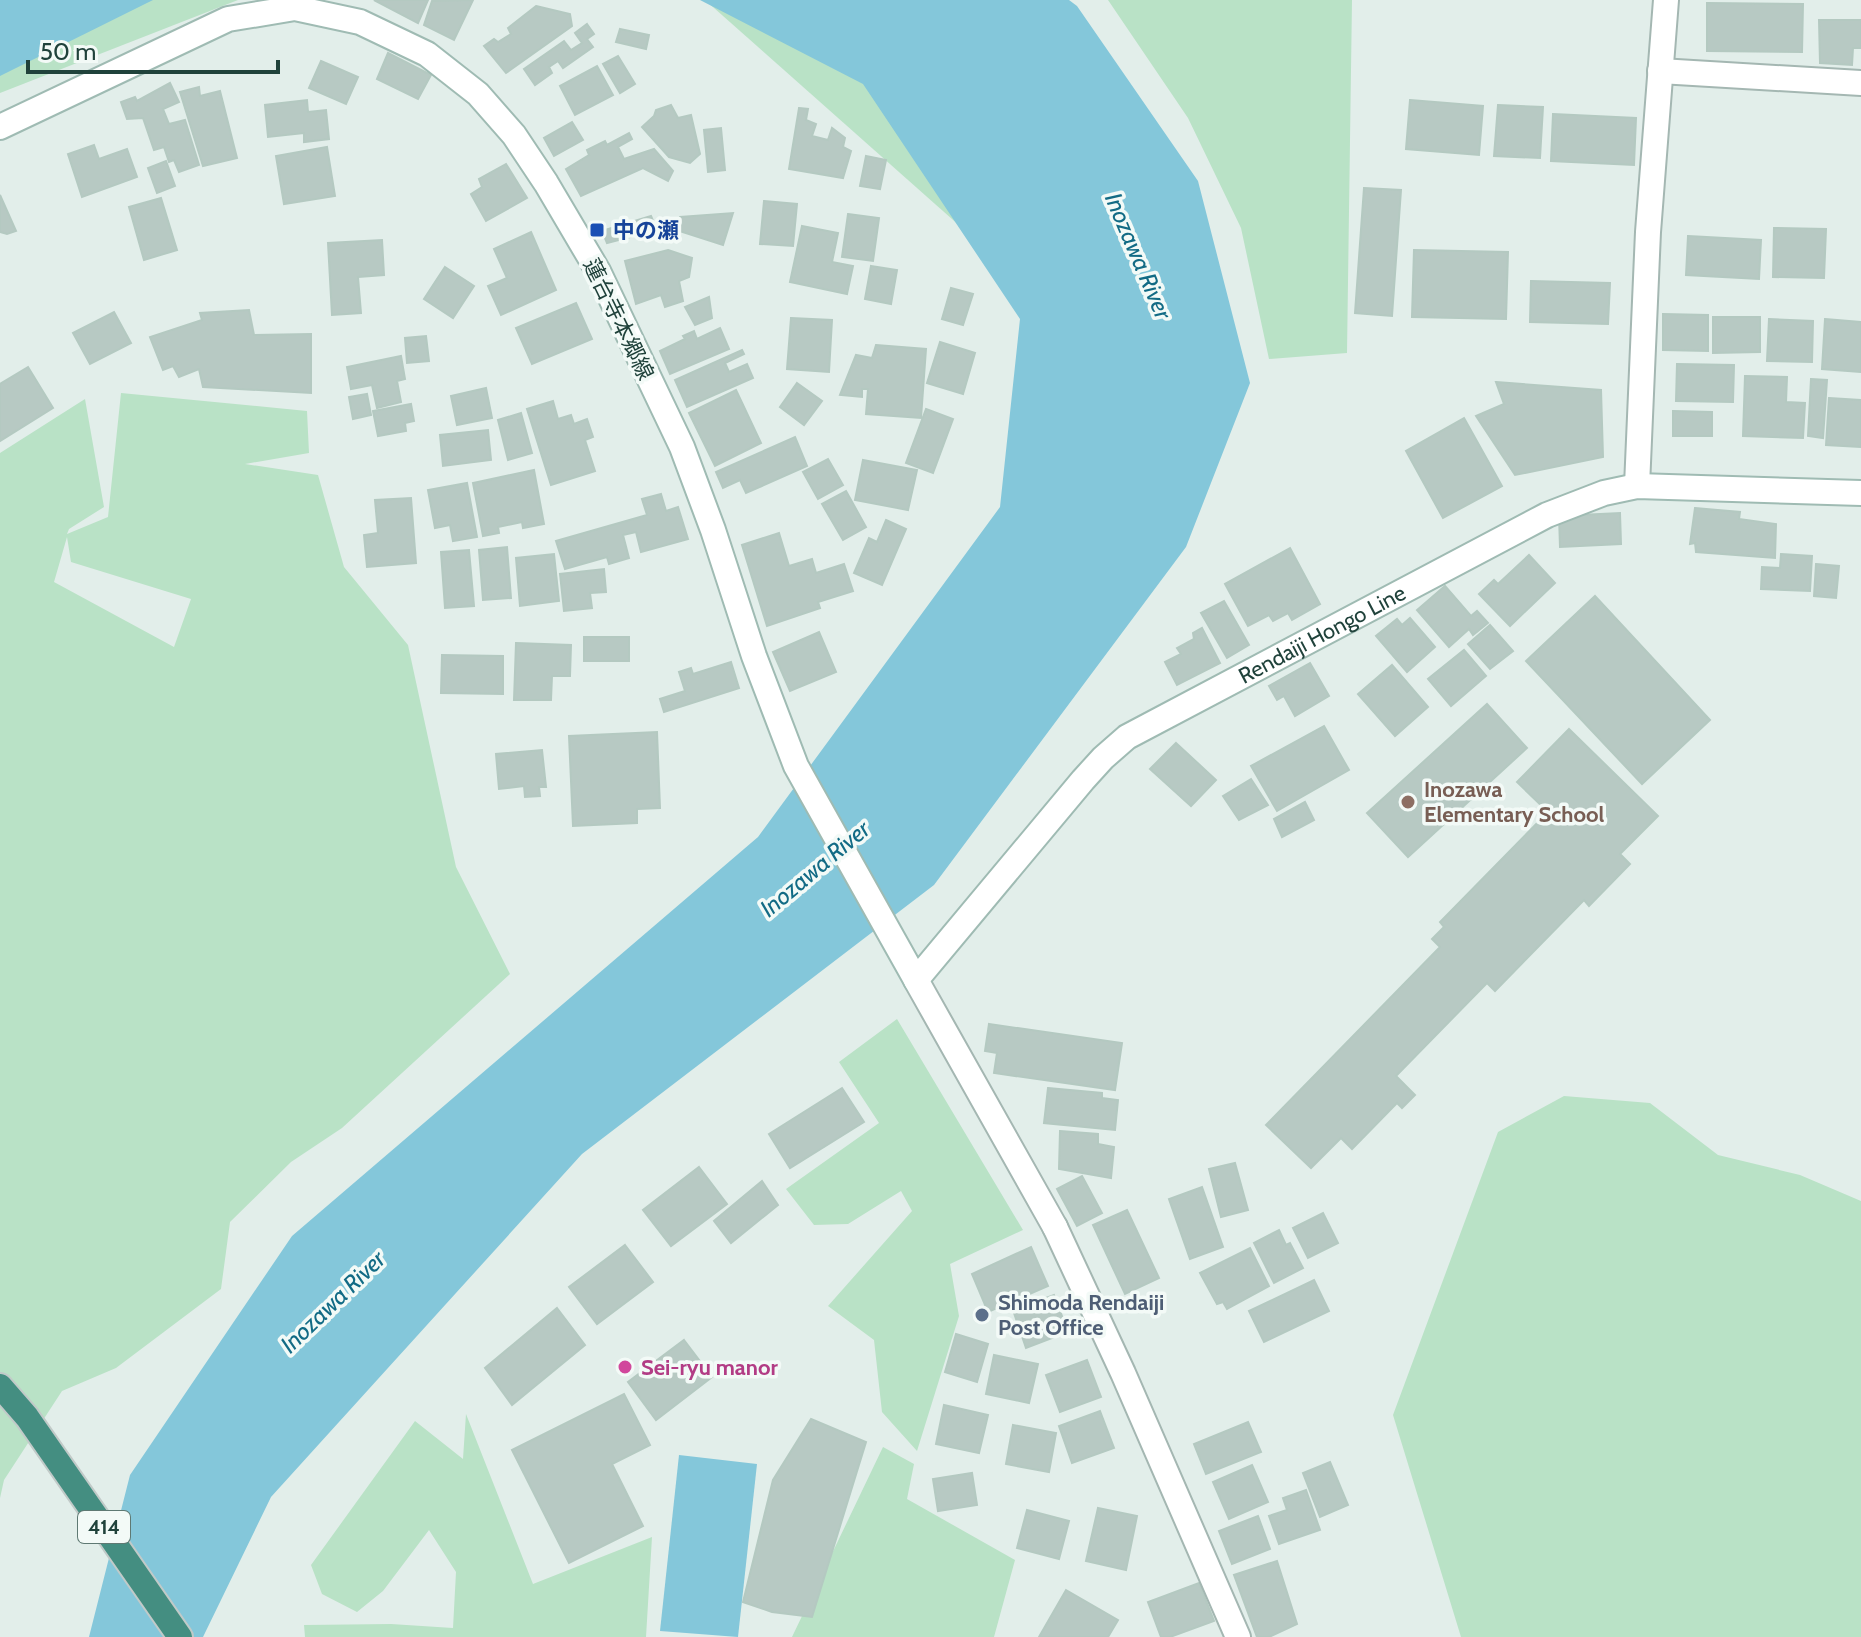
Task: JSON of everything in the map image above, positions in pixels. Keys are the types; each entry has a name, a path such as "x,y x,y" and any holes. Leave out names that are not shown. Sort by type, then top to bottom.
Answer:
{"highway":[{"name":"414","path":"0,1386 27,1417 180,1637"}],"main road":[{"path":"1637,486 1648,232 1666,0"},
{"name":"蓮台寺本郷線","path":"0,127 228,19 295,8 360,22 427,54 478,94 514,135 598,271 682,447 754,656 796,766 916,980"},
{"path":"1660,71 1861,83"},
{"name":"Rendaiji Hongo Line","path":"916,980 1083,780 1127,737 1547,515 1604,493 1637,486 1861,493"},
{"path":"916,980 1055,1227 1123,1373 1238,1637"}],"green space":[{"path":"0,0 238,0 0,93"},
{"path":"705,0 923,0 988,251"},
{"path":"1108,0 1352,0 1347,353 1269,359 1241,228 1188,118"},
{"path":"121,393 307,411 309,453 245,464 318,475 344,567 408,645 456,867 510,974 342,1128 291,1162 230,1222 221,1289 116,1368 62,1391 4,1480 0,1498 0,453 85,399 104,507 69,529 67,534 108,517","holes":["67,537 71,562 191,599 174,647 54,582"]},
{"path":"897,1019 1023,1230 950,1264 959,1316 917,1451 882,1412 874,1340 828,1306 912,1211 901,1191 848,1224 814,1225 786,1189 879,1123 839,1062"},
{"path":"1564,1096 1650,1103 1718,1155 1800,1175 1861,1201 1861,1637 1461,1637 1393,1415 1498,1132"},
{"path":"466,1414 533,1584 652,1537 646,1637 305,1637 304,1625 391,1624 453,1628 456,1572 429,1530 383,1591 357,1612 322,1594 311,1565 415,1421 463,1459"},
{"path":"883,1447 914,1464 907,1499 1015,1560 994,1637 792,1637"}],"water":[{"path":"0,0 153,0 0,76"},
{"name":"Inozawa River","path":"700,0 1069,0 1077,6 1198,181 1250,383 1186,547 934,885 582,1154 271,1497 203,1637 89,1637 130,1475 292,1236 758,837 1000,507 1020,319 863,84"},
{"path":"679,1455 757,1464 738,1637 660,1631"}],"building":[{"path":"374,0 428,0 418,23"},
{"path":"473,0 454,40 424,25 432,1"},
{"path":"1707,3 1803,4 1802,52 1707,51"},
{"path":"536,6 570,14 572,26 506,73 484,46 511,34 508,28"},
{"path":"1819,20 1861,20 1861,48 1853,48 1852,65 1820,63"},
{"path":"587,24 594,34 587,39 593,47 563,68 558,61 549,67 552,73 535,85 524,69 564,41 571,50 582,43 575,33"},
{"path":"620,29 649,35 646,49 616,42"},
{"path":"388,53 431,75 418,99 377,79"},
{"path":"618,56 635,84 620,93 603,64"},
{"path":"321,61 358,77 346,104 309,88"},
{"path":"597,66 613,95 575,115 560,86"},
{"path":"170,83 179,102 163,109 169,124 185,120 199,165 179,172 174,160 169,162 164,147 154,150 143,118 127,119 121,102 135,97 137,101"},
{"path":"199,87 200,96 220,91 237,158 203,166 180,92"},
{"path":"307,100 308,112 326,110 329,139 304,142 304,133 268,137 265,105"},
{"path":"1410,100 1483,106 1479,155 1406,149"},
{"path":"671,105 678,118 691,115 700,154 690,163 669,157 642,127 656,110"},
{"path":"1498,105 1543,107 1540,158 1494,156"},
{"path":"799,108 808,109 806,120 816,124 812,136 828,140 832,128 845,138 843,147 851,151 843,178 789,169"},
{"path":"1553,114 1636,118 1634,165 1551,161"},
{"path":"572,122 583,140 554,156 544,138"},
{"path":"721,128 725,170 708,172 704,130"},
{"path":"629,133 632,139 618,147 624,159 654,149 673,171 668,181 643,168 581,196 566,169 589,155 587,150 605,141 607,145"},
{"path":"94,145 99,159 127,149 137,177 82,197 68,154"},
{"path":"327,147 335,196 284,204 276,156"},
{"path":"866,156 886,160 880,189 860,186"},
{"path":"166,161 175,186 157,193 148,168"},
{"path":"506,164 527,198 486,221 471,194 482,187 479,179"},
{"path":"1364,188 1401,190 1392,316 1355,313"},
{"path":"0,195 16,231 7,234 0,232"},
{"path":"161,198 177,250 144,260 129,207"},
{"path":"764,201 797,204 793,246 760,244"},
{"path":"733,213 723,245 673,229 680,217"},
{"path":"848,214 879,218 873,261 842,257"},
{"path":"651,216 657,230 607,243 602,231"},
{"path":"802,226 838,233 832,262 853,266 847,294 790,282"},
{"path":"1774,228 1826,229 1824,278 1773,277"},
{"path":"531,232 556,290 501,315 488,286 507,278 494,249"},
{"path":"1688,236 1761,240 1759,279 1686,275"},
{"path":"382,240 384,275 358,277 361,313 332,315 328,243"},
{"path":"668,250 692,258 689,277 679,281 683,301 665,307 661,295 636,304 625,261"},
{"path":"1414,250 1508,252 1506,319 1412,317"},
{"path":"871,266 897,270 891,304 865,299"},
{"path":"445,267 474,286 453,318 424,299"},
{"path":"1531,281 1610,283 1608,324 1530,322"},
{"path":"951,288 973,294 963,325 942,319"},
{"path":"709,297 712,318 695,325 685,307"},
{"path":"576,303 592,339 532,364 516,328"},
{"path":"249,310 254,335 311,334 311,393 203,387 199,369 179,377 173,366 163,370 150,337 202,320 200,313"},
{"path":"114,312 131,343 90,364 73,333"},
{"path":"1663,314 1708,315 1708,351 1663,350"},
{"path":"1713,317 1760,317 1760,352 1713,353"},
{"path":"791,318 832,320 829,372 787,369"},
{"path":"1769,319 1813,321 1812,362 1767,361"},
{"path":"1825,319 1861,322 1861,372 1822,369"},
{"path":"720,328 729,349 670,374 660,351 694,331 697,339"},
{"path":"426,336 429,361 407,363 405,338"},
{"path":"940,342 975,353 963,394 927,383"},
{"path":"876,345 926,349 921,418 866,414 868,389 862,389 862,397 840,395 856,355 872,358"},
{"path":"742,350 744,354 725,363 729,372 747,364 753,378 687,407 675,380"},
{"path":"401,356 405,379 397,381 401,402 377,408 372,385 351,389 347,367"},
{"path":"1677,364 1734,365 1733,402 1676,401"},
{"path":"28,367 53,408 0,441 0,384"},
{"path":"1745,376 1787,377 1786,402 1805,403 1803,438 1743,436"},
{"path":"1811,379 1827,380 1823,438 1808,436"},
{"path":"1496,382 1601,390 1603,457 1515,475 1476,416 1504,404"},
{"path":"797,383 822,401 804,425 780,407"},
{"path":"486,388 492,418 457,425 451,396"},
{"path":"736,390 761,443 715,466 689,413"},
{"path":"367,394 371,415 353,419 349,397"},
{"path":"1829,398 1861,400 1861,447 1826,445"},
{"path":"553,401 558,419 571,415 574,424 587,419 593,437 585,440 595,471 551,485 527,409"},
{"path":"411,404 414,421 405,423 406,431 378,436 373,411"},
{"path":"926,409 953,419 933,473 906,463"},
{"path":"1673,411 1712,412 1712,436 1673,436"},
{"path":"521,413 532,453 508,460 498,420"},
{"path":"1464,418 1502,486 1443,518 1406,451"},
{"path":"488,430 491,460 443,466 440,435"},
{"path":"795,437 807,466 746,493 740,480 723,488 716,472"},
{"path":"828,459 843,485 818,499 803,472"},
{"path":"863,460 917,470 908,510 855,500"},
{"path":"534,470 544,524 523,528 522,522 498,527 499,533 483,536 473,483"},
{"path":"467,483 477,537 453,541 450,525 435,528 428,490"},
{"path":"846,491 866,527 843,540 822,504"},
{"path":"661,494 666,511 678,507 688,539 641,552 636,532 623,535 629,558 609,564 607,557 565,569 556,541 647,515 642,499"},
{"path":"411,498 416,563 367,567 364,535 378,533 375,500"},
{"path":"1695,508 1740,512 1739,519 1776,524 1775,558 1696,552 1695,543 1690,544"},
{"path":"1620,513 1621,544 1560,547 1559,516"},
{"path":"886,520 906,529 882,585 854,573 869,538 877,542"},
{"path":"779,533 789,566 812,559 816,573 844,564 853,591 818,602 820,608 767,626 742,545"},
{"path":"507,547 511,598 483,600 479,550"},
{"path":"1290,548 1320,604 1292,620 1288,613 1273,621 1269,615 1248,626 1225,584"},
{"path":"469,550 474,606 445,608 441,552"},
{"path":"554,554 559,601 520,606 516,558"},
{"path":"1781,554 1812,556 1810,591 1761,589 1762,567 1780,568"},
{"path":"1529,555 1555,583 1510,626 1479,594 1494,580 1498,584"},
{"path":"1816,564 1839,566 1836,598 1814,596"},
{"path":"604,569 606,592 590,593 592,608 564,611 560,574"},
{"path":"1445,586 1471,616 1477,611 1488,623 1473,635 1469,629 1449,647 1417,610"},
{"path":"1595,596 1710,720 1642,784 1526,661"},
{"path":"1224,601 1249,645 1227,658 1201,613"},
{"path":"1410,618 1435,647 1407,672 1376,636 1397,619 1402,625"},
{"path":"1490,625 1513,651 1490,669 1468,644"},
{"path":"1202,628 1220,663 1177,685 1165,662 1181,654 1177,648 1194,639 1193,633"},
{"path":"819,632 836,672 790,691 773,652"},
{"path":"584,637 629,637 629,661 584,661"},
{"path":"516,643 571,645 570,676 552,676 551,700 514,700"},
{"path":"1464,650 1486,676 1451,706 1428,679"},
{"path":"442,655 503,656 503,694 441,693"},
{"path":"731,662 739,688 664,712 660,699 685,691 679,672 691,668 693,674"},
{"path":"1310,663 1329,696 1295,716 1284,696 1277,700 1269,686"},
{"path":"1392,665 1428,707 1395,736 1358,694"},
{"path":"1487,704 1527,748 1408,857 1367,813"},
{"path":"1324,726 1349,770 1277,811 1251,766"},
{"path":"1569,729 1658,816 1620,854 1630,864 1589,906 1584,900 1495,991 1487,983 1396,1076 1415,1095 1402,1108 1397,1103 1352,1149 1341,1138 1311,1168 1266,1125 1440,947 1432,939 1444,927 1440,922 1548,812 1517,782"},
{"path":"657,732 660,808 637,809 637,823 573,826 569,736"},
{"path":"1176,743 1216,780 1191,806 1150,769"},
{"path":"542,750 546,787 539,787 540,796 525,797 524,786 499,789 496,754"},
{"path":"1251,779 1268,805 1239,820 1223,796"},
{"path":"1305,802 1314,820 1282,837 1274,819"},
{"path":"989,1024 1122,1043 1115,1090 994,1073 997,1053 985,1051"},
{"path":"842,1088 864,1122 790,1168 769,1134"},
{"path":"1048,1088 1102,1093 1102,1098 1118,1100 1115,1130 1044,1123"},
{"path":"1060,1131 1098,1134 1098,1144 1114,1147 1111,1178 1059,1169"},
{"path":"1235,1163 1248,1210 1221,1217 1209,1169"},
{"path":"699,1167 727,1204 671,1246 643,1210"},
{"path":"1082,1176 1102,1213 1077,1226 1057,1189"},
{"path":"762,1181 778,1205 731,1243 714,1221"},
{"path":"1202,1187 1223,1247 1190,1259 1169,1199"},
{"path":"1127,1210 1159,1278 1125,1294 1093,1225"},
{"path":"1323,1213 1338,1243 1308,1258 1293,1228"},
{"path":"1279,1230 1303,1268 1274,1283 1254,1243"},
{"path":"625,1245 653,1282 597,1324 569,1287"},
{"path":"1031,1247 1048,1286 988,1312 972,1274"},
{"path":"1250,1248 1269,1286 1227,1309 1223,1302 1217,1304 1200,1273"},
{"path":"1314,1280 1329,1311 1264,1342 1249,1311"},
{"path":"1054,1295 1068,1332 1026,1348 1013,1310"},
{"path":"557,1308 585,1345 512,1405 485,1368"},
{"path":"956,1334 988,1344 977,1382 945,1372"},
{"path":"684,1340 712,1377 656,1420 628,1382"},
{"path":"994,1355 1038,1364 1029,1403 986,1394"},
{"path":"1087,1360 1101,1397 1060,1412 1046,1375"},
{"path":"624,1394 650,1445 612,1464 643,1526 569,1563 512,1450"},
{"path":"944,1405 988,1415 979,1453 936,1444"},
{"path":"1100,1411 1114,1448 1072,1463 1059,1426"},
{"path":"811,1419 866,1442 812,1617 772,1612 743,1602 773,1480"},
{"path":"1248,1422 1261,1452 1206,1474 1194,1444"},
{"path":"1013,1425 1056,1433 1049,1472 1006,1464"},
{"path":"1330,1462 1348,1505 1320,1517 1303,1473"},
{"path":"1252,1465 1268,1502 1229,1519 1213,1482"},
{"path":"972,1473 977,1505 938,1511 933,1479"},
{"path":"1306,1490 1320,1530 1279,1544 1269,1516 1287,1510 1283,1498"},
{"path":"1098,1508 1137,1516 1126,1570 1086,1561"},
{"path":"1027,1510 1069,1521 1059,1559 1017,1548"},
{"path":"1258,1516 1270,1549 1232,1564 1219,1531"},
{"path":"1277,1561 1297,1624 1269,1637 1257,1637 1234,1575"},
{"path":"1199,1583 1214,1621 1170,1637 1161,1637 1148,1602"},
{"path":"1066,1590 1118,1620 1108,1637 1039,1637"}],"place":[{"name":"中の瀬","path":"597,230"},
{"name":"Inozawa Elementary School","path":"1408,802"},
{"name":"Shimoda Rendaiji Post Office","path":"982,1315"},
{"name":"Sei-ryu manor","path":"625,1367"}]}
